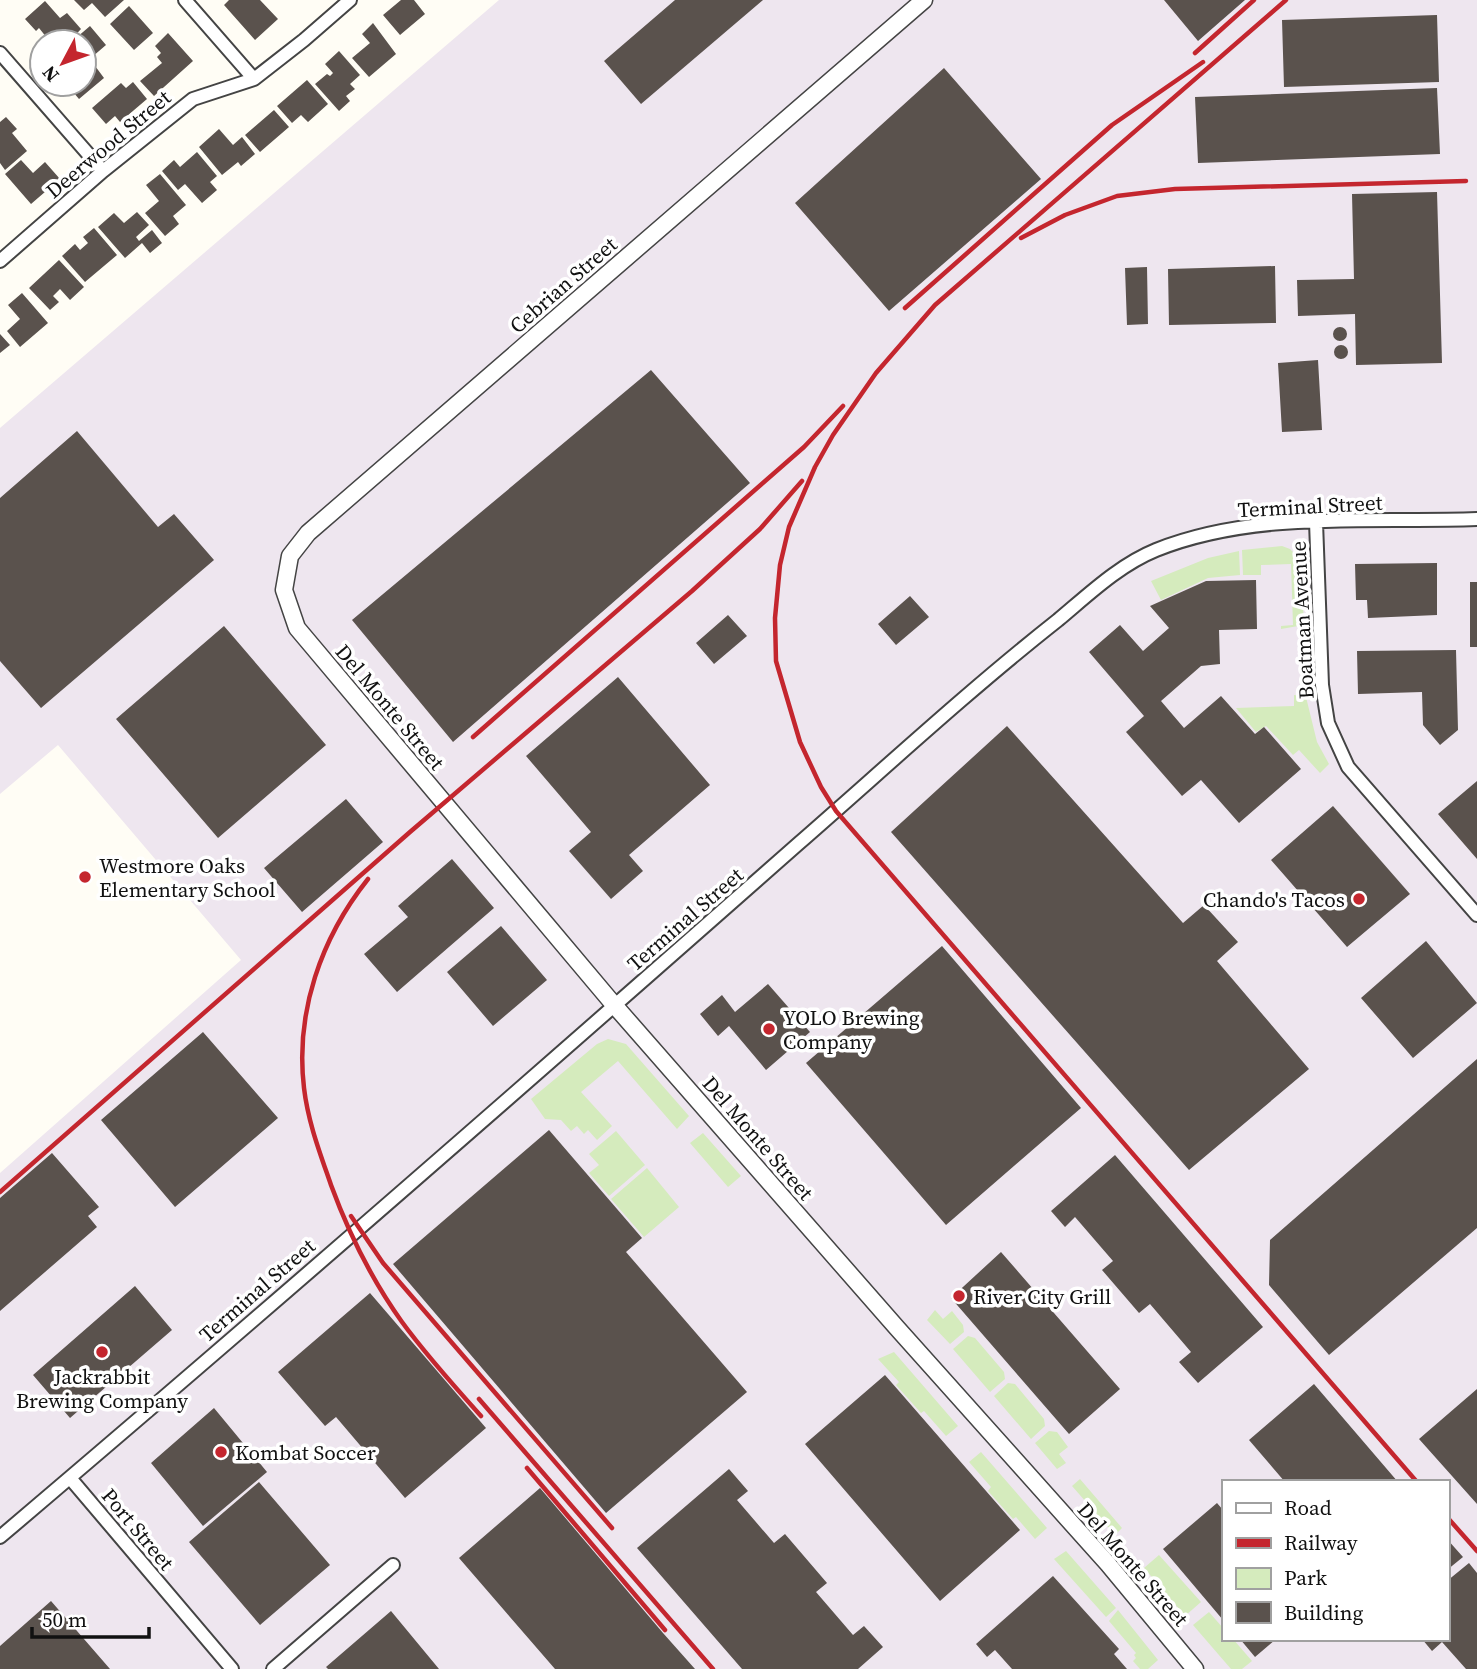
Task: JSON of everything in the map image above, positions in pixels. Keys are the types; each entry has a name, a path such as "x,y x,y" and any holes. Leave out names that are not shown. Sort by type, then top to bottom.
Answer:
{"street":[{"path":"185,0 254,79"},
{"name":"Deerwood Street","path":"0,261 103,171 193,99 254,79 350,0"},
{"name":"Cebrian Street","path":"297,628 284,590 290,555 308,533 924,0"},
{"path":"0,53 103,171"},
{"name":"Terminal Street","path":"0,1536 615,1006 1014,654 1110,578 1156,551 1217,532 1265,525 1316,522 1477,519"},
{"name":"Boatman Avenue","path":"1316,522 1322,685 1328,723 1348,767 1477,915"},
{"name":"Del Monte Street","path":"297,628 615,1006 905,1338 1108,1564 1195,1669"},
{"name":"Port Street","path":"70,1478 232,1669"},
{"path":"274,1669 393,1565"}],"shaded area":[{"path":"499,0 1477,0 1477,1669 0,1669 0,1173 241,960 58,745 0,794 0,428"}],"green space":[{"path":"1282,546 1290,549 1301,560 1304,625 1281,629 1281,626 1293,625 1291,564 1261,565 1261,575 1243,575 1242,550"},
{"path":"1239,551 1240,575 1208,578 1161,600 1151,581 1208,558"},
{"path":"1294,695 1306,697 1317,742 1329,764 1320,773 1299,750 1293,755 1266,726 1256,732 1236,708 1294,706"},
{"path":"608,1039 626,1044 689,1116 677,1129 618,1061 581,1092 612,1126 597,1140 588,1130 584,1134 577,1126 571,1131 561,1120 545,1119 531,1099 597,1044"},
{"path":"616,1131 645,1165 609,1196 589,1173 599,1165 589,1154"},
{"path":"703,1133 741,1176 728,1187 690,1143"},
{"path":"647,1168 679,1207 644,1237 611,1199"},
{"path":"935,1310 943,1319 952,1311 963,1325 964,1332 950,1344 927,1320"},
{"path":"968,1336 975,1338 1004,1372 1005,1379 990,1392 953,1349"},
{"path":"894,1352 958,1426 946,1436 896,1385 899,1382 878,1359"},
{"path":"1008,1383 1015,1384 1044,1419 1045,1426 1031,1439 994,1396"},
{"path":"1049,1431 1057,1432 1068,1447 1059,1454 1066,1463 1057,1469 1035,1443"},
{"path":"981,1452 1047,1528 1035,1539 988,1491 991,1487 969,1462"},
{"path":"1080,1479 1122,1528 1115,1535 1072,1486"},
{"path":"1066,1551 1116,1608 1106,1617 1054,1559"},
{"path":"1159,1555 1201,1602 1185,1616 1144,1568"},
{"path":"1118,1610 1158,1660 1148,1669 1140,1669 1133,1661 1136,1653 1109,1621"},
{"path":"1209,1612 1222,1627 1222,1641 1235,1641 1252,1661 1242,1669 1231,1669 1193,1625"}],"building":[{"path":"74,0 124,0 105,17 92,3 84,10"},
{"path":"229,0 260,0 278,19 255,40 224,5"},
{"path":"401,0 414,0 425,14 400,35 383,15"},
{"path":"675,0 763,0 641,104 604,61"},
{"path":"1164,0 1245,0 1198,41"},
{"path":"45,1 60,18 67,13 80,28 33,28 25,19"},
{"path":"129,6 153,33 134,50 110,24"},
{"path":"1437,15 1439,82 1284,87 1282,20"},
{"path":"373,23 396,54 369,77 352,58 370,43 362,34"},
{"path":"168,33 193,61 154,96 140,81 162,63 157,57 161,53 155,46"},
{"path":"98,36 106,45 98,52"},
{"path":"339,51 360,75 350,84 355,89 346,96 350,101 339,111 315,84 327,74 330,76 333,73 325,64"},
{"path":"944,68 1041,179 889,311 795,203"},
{"path":"98,70 104,78 98,83"},
{"path":"307,80 328,104 308,122 301,115 292,123 277,106"},
{"path":"133,82 147,99 120,122 115,116 106,124 92,108 121,83 126,88"},
{"path":"1437,88 1440,154 1198,163 1195,97"},
{"path":"274,110 289,127 260,152 245,135"},
{"path":"6,117 17,129 12,133 27,151 5,170 0,163 0,122"},
{"path":"219,129 233,145 242,137 255,154 241,166 238,162 222,175 199,147"},
{"path":"197,152 217,176 210,182 217,190 202,203 185,184 178,190 162,171 174,160 180,167"},
{"path":"21,160 33,173 45,162 60,179 31,204 5,174"},
{"path":"160,174 186,205 173,216 179,224 165,236 145,213 159,201 146,185"},
{"path":"1437,192 1442,363 1356,365 1355,314 1298,316 1297,280 1354,279 1352,194"},
{"path":"137,212 149,225 136,237 139,241 152,230 162,243 150,253 142,243 125,258 98,227 114,213 124,223"},
{"path":"94,228 117,255 85,282 62,256 75,244 80,250 88,243 83,237"},
{"path":"59,260 84,287 70,300 60,289 53,296 59,302 50,310 29,288"},
{"path":"1275,266 1276,323 1169,325 1168,269"},
{"path":"1147,267 1148,324 1127,325 1125,268"},
{"path":"22,293 48,323 20,347 7,331 20,319 8,305"},
{"path":"1337,327 1343,327 1347,334 1343,341 1337,341 1333,337 1333,331"},
{"path":"0,334 10,345 0,353"},
{"path":"1338,345 1344,345 1348,352 1344,359 1338,359 1334,355 1334,349"},
{"path":"1318,360 1322,430 1282,432 1278,363"},
{"path":"651,370 750,483 453,742 352,620"},
{"path":"77,431 158,527 174,514 214,560 41,708 0,661 0,498"},
{"path":"1437,563 1437,615 1368,618 1367,600 1356,600 1355,564"},
{"path":"1256,580 1257,629 1219,630 1220,664 1201,666 1161,701 1184,728 1221,696 1255,734 1264,727 1301,769 1239,823 1201,780 1182,796 1126,732 1144,716 1089,652 1120,625 1143,651 1169,628 1150,606 1206,581"},
{"path":"1470,582 1477,582 1477,647 1470,647"},
{"path":"910,596 929,617 896,645 878,624"},
{"path":"728,615 747,636 714,664 696,643"},
{"path":"224,626 326,745 218,838 116,719"},
{"path":"1456,650 1458,730 1440,745 1423,725 1422,692 1358,694 1357,651"},
{"path":"618,677 710,785 629,855 643,871 611,899 569,851 591,832 526,756"},
{"path":"1007,726 1183,923 1204,905 1238,942 1217,961 1309,1069 1189,1170 891,832"},
{"path":"1477,781 1477,859 1438,814"},
{"path":"346,799 383,842 302,912 264,868"},
{"path":"1333,806 1410,894 1347,947 1271,860"},
{"path":"452,859 494,908 397,992 364,954 408,917 398,906"},
{"path":"501,926 547,980 493,1026 447,972"},
{"path":"1426,941 1477,1003 1413,1058 1361,998"},
{"path":"942,946 1081,1108 946,1225 806,1063"},
{"name":"YOLO Brewing Company","path":"768,984 810,1032 766,1070 729,1026 718,1036 700,1014 722,995 735,1012"},
{"path":"203,1032 278,1118 175,1207 101,1120"},
{"path":"1477,1059 1477,1228 1329,1355 1269,1285 1270,1240"},
{"path":"549,1130 642,1238 626,1252 747,1392 606,1513 393,1264"},
{"path":"52,1153 99,1207 88,1216 97,1227 0,1311 0,1198"},
{"path":"1115,1155 1263,1327 1198,1383 1179,1362 1191,1352 1150,1304 1139,1313 1102,1270 1113,1261 1075,1217 1065,1227 1051,1211"},
{"path":"1001,1252 1120,1389 1069,1434 951,1298"},
{"name":"Jackrabbit Brewing Company","path":"135,1286 172,1330 70,1418 33,1375"},
{"path":"370,1293 486,1428 405,1498 336,1417 325,1426 278,1372"},
{"path":"885,1375 1020,1530 940,1601 805,1444"},
{"path":"1314,1384 1396,1480 1283,1480 1249,1440"},
{"path":"1477,1389 1477,1504 1419,1439"},
{"path":"214,1408 267,1472 203,1526 151,1463"},
{"path":"729,1469 748,1491 737,1500 774,1543 785,1534 827,1583 816,1592 853,1635 864,1626 883,1647 858,1669 742,1669 637,1548"},
{"path":"259,1482 330,1565 260,1625 189,1542"},
{"path":"540,1488 695,1669 555,1669 459,1558"},
{"path":"1217,1503 1222,1509 1222,1619 1163,1549"},
{"path":"1449,1541 1463,1557 1449,1568"},
{"path":"1469,1563 1477,1573 1477,1669 1466,1669 1442,1642 1432,1651 1424,1641 1449,1641 1449,1579"},
{"path":"1053,1576 1119,1649 1114,1654 1127,1669 1012,1669 995,1650 987,1657 976,1644"},
{"path":"51,1601 110,1669 0,1669 0,1646"},
{"path":"391,1611 439,1669 326,1667"},
{"path":"1242,1641 1274,1641 1255,1657"}],"railway":[{"path":"1195,53 1254,0"},
{"path":"1286,0 935,305 876,373 833,435 815,467 789,527 780,565 775,618 776,661 800,742 821,787 836,811 1415,1480"},
{"path":"905,308 1112,125 1203,62"},
{"path":"1021,238 1065,215 1117,196 1175,189 1466,181"},
{"path":"473,737 804,447 843,406"},
{"path":"0,1192 410,832 692,591 760,529 802,481"},
{"path":"368,879 337,926 315,977 308,1004 302,1060 308,1113 338,1203 371,1273 411,1334 481,1416"},
{"path":"351,1216 383,1263 612,1528"},
{"path":"479,1399 713,1669"},
{"path":"527,1468 665,1630"},
{"path":"1449,1519 1477,1551"}],"place":[{"name":"Westmore Oaks Elementary School","path":"85,877"},
{"name":"Chando's Tacos","path":"1359,899"},
{"name":"YOLO Brewing Company","path":"769,1029"},
{"name":"River City Grill","path":"959,1296"},
{"name":"Jackrabbit Brewing Company","path":"102,1352"},
{"name":"Kombat Soccer","path":"221,1452"}]}
